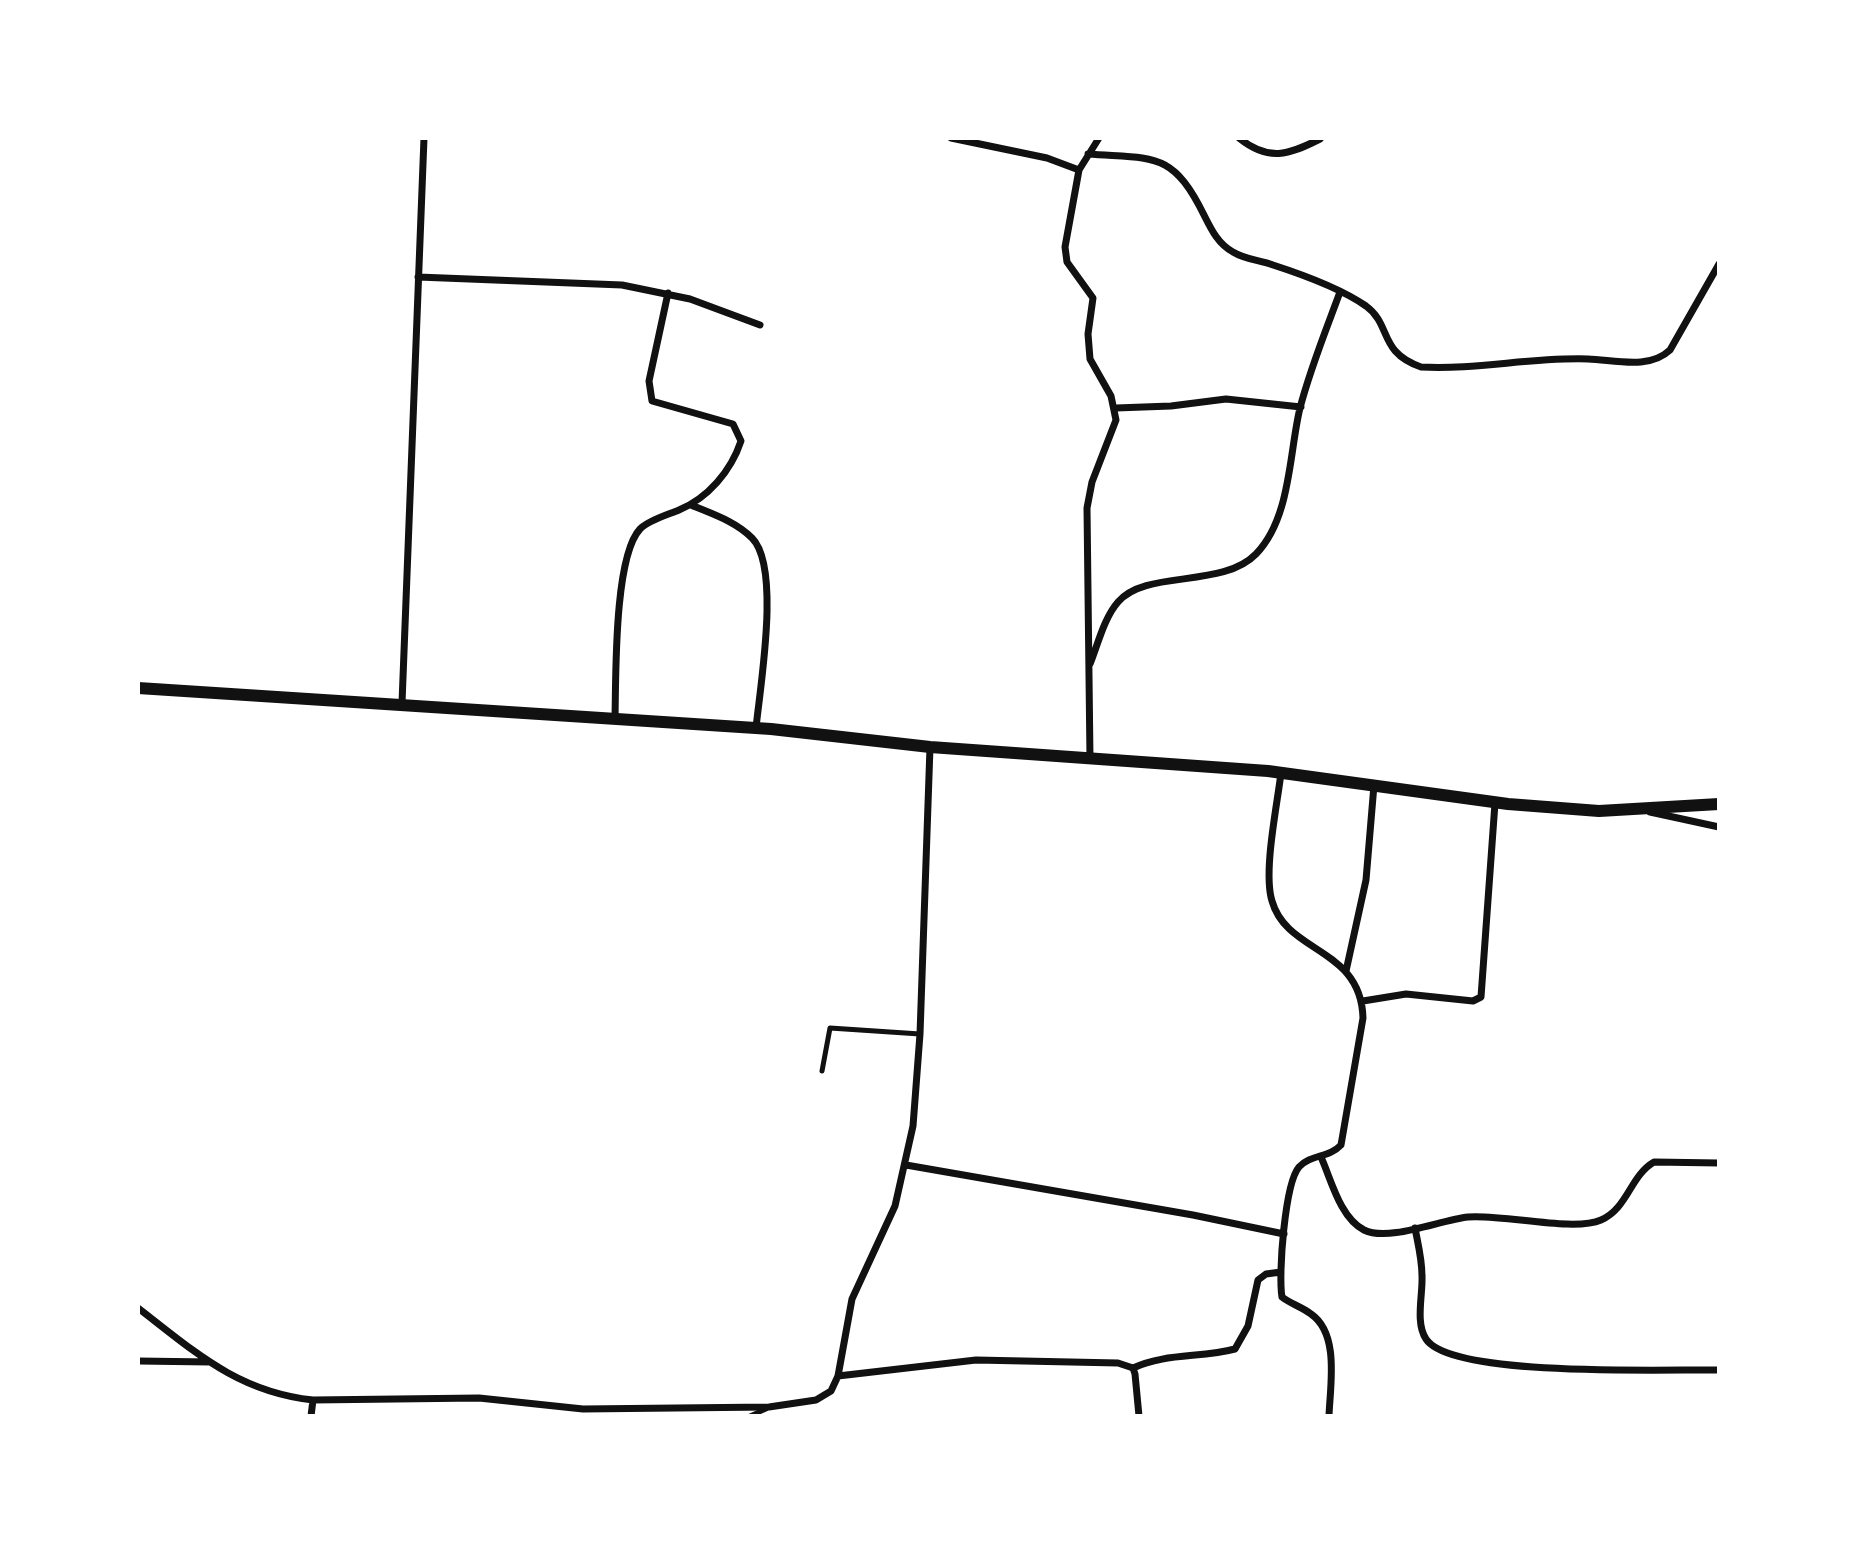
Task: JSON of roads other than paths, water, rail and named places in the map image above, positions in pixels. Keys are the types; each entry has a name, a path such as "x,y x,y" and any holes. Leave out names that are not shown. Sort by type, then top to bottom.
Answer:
{"street":[{"path":"402,703 424,138"},
{"path":"951,138 1037,156 1079,170"},
{"path":"1090,760 1087,508 1092,482 1114,432 1116,408 1090,359 1088,334 1093,298 1067,262 1068,227 1079,170 1099,138"},
{"path":"1239,138 1251,148 1271,155 1293,153 1320,139"},
{"path":"1088,154 1154,159 1172,167 1185,179 1220,243 1233,252 1292,271 1369,308 1392,350 1405,361 1421,366 1552,358 1653,361 1670,350 1719,264"},
{"path":"418,277 622,285 668,293 760,326"},
{"path":"1088,668 1108,617 1119,600 1137,590 1164,582 1236,568 1255,555 1270,537 1281,503 1301,407 1340,292"},
{"path":"615,718 620,618 630,544 642,527 691,505 719,479 741,441 733,424 652,401 649,381 668,293"},
{"path":"1116,408 1171,406 1226,399 1301,407"},
{"path":"691,505 735,524 754,540 765,564 768,593 757,728"},
{"path":"138,688 757,728 930,747 1281,773 1495,803 1598,811 1719,804"},
{"path":"138,1308 210,1362 246,1385 285,1397 313,1400 479,1398 583,1409 769,1407 816,1400 831,1391 838,1376 858,1281 895,1206 913,1126 920,1034 930,747"},
{"path":"1281,773 1269,876 1271,899 1286,925 1346,971 1359,987 1363,1001 1363,1018 1346,1131 1341,1145 1333,1154 1308,1160 1292,1179 1284,1234 1282,1297 1312,1315 1326,1335 1330,1355 1329,1416"},
{"path":"1346,971 1366,880 1374,785"},
{"path":"1363,1001 1406,994 1464,1001 1481,997 1495,803"},
{"path":"1639,810 1719,827"},
{"path":"1321,1157 1344,1208 1364,1230 1380,1233 1470,1217 1578,1224 1599,1221 1623,1203 1639,1175 1654,1162 1719,1163"},
{"path":"906,1165 1194,1215 1284,1234"},
{"path":"1415,1228 1422,1274 1421,1326 1426,1340 1442,1353 1468,1360 1551,1368 1719,1370"},
{"path":"838,1376 976,1360 1118,1363 1133,1368 1168,1357 1235,1349 1248,1326 1258,1280 1266,1274 1281,1272"},
{"path":"138,1361 210,1362"},
{"path":"1133,1368 1138,1386 1139,1416"},
{"path":"311,1416 313,1400"}],"lane":[{"path":"822,1071 830,1028 920,1034"},
{"path":"751,1416 769,1407"}]}
